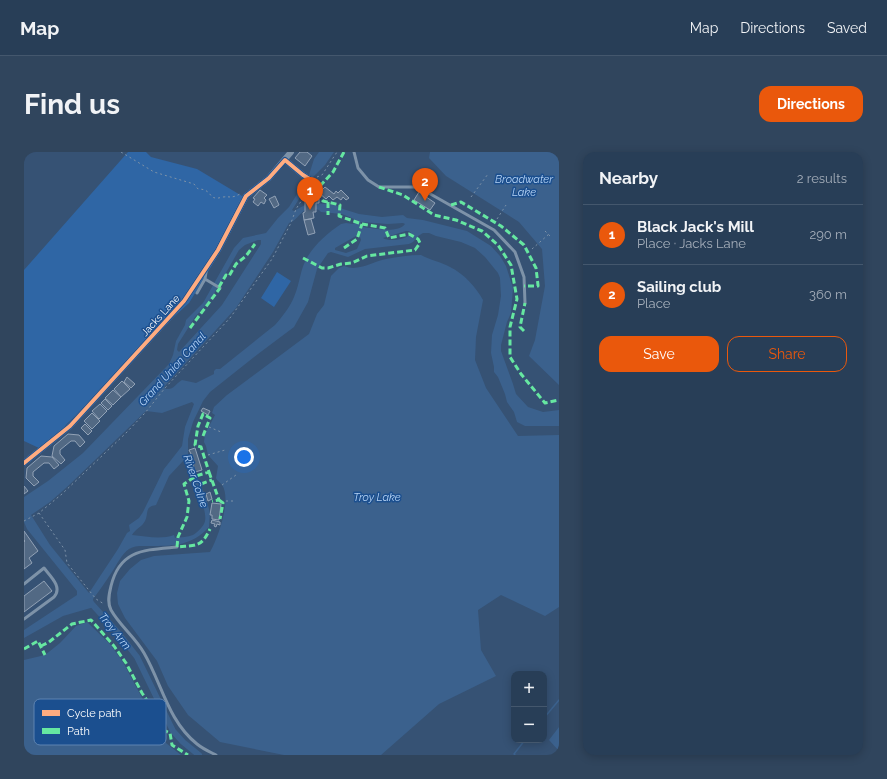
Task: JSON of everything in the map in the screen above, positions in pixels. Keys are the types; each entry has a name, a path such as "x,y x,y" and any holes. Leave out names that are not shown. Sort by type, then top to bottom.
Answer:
{"street":[{"name":"Jacks Lane","path":"24,463 70,426 184,301 218,250 246,196 269,178 291,152"},
{"path":"285,160 303,175 316,183"}],"lane":[{"path":"354,152 358,168 368,180 380,187 418,187 494,230 515,252 524,277 525,303"},
{"path":"310,196 318,191 320,186 316,183"},
{"path":"197,293 205,279 206,272 204,270"},
{"path":"205,279 219,287"},
{"path":"177,547 142,551 130,556 121,564 112,582 109,596 110,608 144,653 178,724 198,745 216,755"},
{"path":"24,584 44,568 54,581 58,590 54,597 24,619"}],"path":[{"path":"121,152 154,172 194,184 198,189 205,189 212,197 218,199 223,197 233,198 240,194 246,196"},
{"path":"322,175 338,152"},
{"path":"471,197 488,174"},
{"path":"24,521 39,513 62,494 145,413 165,388 234,313 272,259 291,223 296,209 306,193 310,192"},
{"path":"497,219 506,205"},
{"path":"545,231 552,238"},
{"path":"532,249 549,234"},
{"path":"209,427 221,432"},
{"path":"208,455 225,450"},
{"path":"222,485 236,475"},
{"path":"226,502 235,500"},
{"path":"39,513 64,550 67,563 96,599 110,608"}],"shaded area":[{"path":"128,152 146,152 151,157 197,169 247,199 220,252 189,303 153,336 61,430 39,448 24,441 24,270"},
{"path":"277,272 291,281 274,307 261,298"}],"water":[{"path":"319,152 334,152 325,165 313,177 292,210 294,211 305,205 305,210 294,221 289,223 273,252 236,308 164,387 166,389 171,389 182,380 196,383 214,374 216,369 220,369 275,325 280,319 292,301 303,266 311,251 323,238 341,224 353,224 356,222 354,219 342,214 321,212 316,209 316,203 335,205 359,214 382,217 403,215 407,218 423,220 467,231 491,246 506,266 513,288 511,313 507,322 501,345 501,351 516,394 528,407 543,412 559,410 559,426 525,426 517,422 514,412 507,402 498,377 494,372 491,353 492,335 498,315 501,296 500,278 498,273 485,257 475,248 461,242 429,233 423,233 409,244 365,249 348,257 331,252 328,253 317,269 308,302 294,327 210,392 203,401 193,422 188,439 188,457 206,497 210,513 209,527 196,538 182,544 167,546 139,546 129,549 122,556 93,599 94,607 63,616 24,638 24,630 77,595 77,591 27,529 24,522 24,497 48,481 83,453 169,364 173,355 176,341 185,325 186,320 203,303 234,248 243,238 266,233 289,207 309,175 314,159","holes":["361,222 405,224 402,227 391,230 362,227 360,224","406,231 411,233 402,239 383,238","356,236 360,237 361,240 357,249 346,253 335,250 335,248","261,240 261,244 222,305 179,352 177,350 178,344 195,317 211,299 239,250 245,245","192,402 194,404 185,427 182,446 164,469 143,512 139,518 129,525 130,531 127,533 89,593 50,545 31,515 50,502 67,487 146,411 162,413","184,460 198,490 204,508 205,521 203,525 195,534 187,537 175,538 174,535 158,537 132,535 145,521 148,509 156,505 169,476"]},
{"name":"Broadwater Lake","path":"430,152 559,152 559,385 529,356 535,340 545,286 542,249 519,222 446,176 429,158"},
{"name":"Troy Lake","path":"421,255 447,265 460,273 473,285 483,300 476,337 475,360 486,388 518,436 559,435 559,607 545,616 501,595 478,610 481,650 496,676 439,704 381,755 284,755 220,742 188,715 168,686 157,661 125,618 118,604 117,593 120,581 130,569 141,560 154,556 210,552 217,538 225,509 225,491 216,478 218,466 208,455 204,442 205,434 215,415 212,413 214,407 227,395 309,334 317,314 324,305 331,276 339,268 344,266 354,268 386,259"},
{"path":"87,622 110,644 123,662 143,699 34,699 34,745 166,745 166,743 181,755 24,755 24,660 45,655 60,643 76,626"},
{"path":"559,727 559,751 549,740"}],"building":[{"path":"300,152 307,152 312,156 305,166 295,158"},
{"path":"325,187 334,194 336,191 338,193 341,190 349,198 346,200 343,197 341,200 337,197 333,200 329,196 326,199 319,193"},
{"path":"260,190 267,195 264,198 266,200 264,204 261,202 258,206 253,202 255,199 253,198"},
{"path":"419,192 435,203 430,210 414,200"},
{"path":"275,196 279,205 274,208 269,199"},
{"path":"305,199 319,199 319,203 316,203 316,212 313,212 314,218 304,220 303,213 305,212"},
{"path":"311,219 315,233 308,235 304,220"},
{"path":"127,377 135,384 131,388 124,382"},
{"path":"122,381 130,389 121,397 114,389"},
{"path":"113,390 121,397 113,405 105,398"},
{"path":"105,399 112,406 108,410 101,403"},
{"path":"100,404 107,411 99,419 92,411"},
{"path":"203,408 210,411 208,415 201,411"},
{"path":"92,413 100,421 92,429 84,421"},
{"path":"85,424 92,431 88,435 81,428"},
{"path":"68,434 79,435 85,442 80,447 75,441 71,441 60,450 60,454 65,460 61,464 52,456 54,446"},
{"path":"195,448 202,470 195,472 189,450"},
{"path":"41,456 52,457 59,465 54,469 49,463 44,463 33,472 33,476 39,482 34,486 26,478 27,468"},
{"path":"24,486 28,491 24,494"},
{"path":"210,492 212,499 208,501 206,494"},
{"path":"212,503 221,504 219,520 212,519 212,515 210,515"},
{"path":"212,520 220,522 220,525 217,524 216,527 214,526 215,524 211,523"},
{"path":"24,531 38,551 29,558 32,563 24,569 25,541"},
{"path":"44,581 52,591 24,612 24,596"}],"waterway":[{"name":"Troy Arm","path":"90,602 119,634 137,657 157,699"},
{"path":"547,714 559,700"},
{"name":"Troy Arm","path":"166,717 173,731 183,742 199,755"},
{"path":"515,755 514,754 523,743"}],"marked path":[{"path":"320,186 333,172 344,152"},
{"path":"379,187 403,195 434,215 456,220 482,231 498,245 511,265 517,299 510,327 510,357 521,374 545,403 559,400"},
{"path":"303,258 322,268 328,268 341,264 352,263 367,256 415,250 420,243 418,239 409,234 389,238 385,228 362,224 339,216 340,205 323,201 316,192"},
{"path":"328,202 328,215"},
{"path":"451,205 461,202 501,226 524,245 536,268 538,285 524,286"},
{"path":"344,248 357,239 362,224"},
{"path":"219,287 226,275 229,276 236,264 246,256 255,244"},
{"path":"190,328 220,288"},
{"path":"524,331 520,327 525,303"},
{"path":"203,436 210,418 203,414 198,426 195,445 201,447 209,472 196,476 184,484 189,501 187,517 178,537 177,547 201,543 210,529"},
{"path":"209,472 219,500 212,501"},
{"path":"201,484 212,480"},
{"path":"219,500 223,503 220,519"},
{"path":"41,646 49,642 72,624 91,620 114,646 126,663 146,699"},
{"path":"24,649 38,641 45,655"},
{"path":"166,731 170,733 172,745 188,755"}],"cycle path":[{"path":"24,463 70,426 184,301 218,250 246,196 269,178 285,160 303,175 316,183 311,191 306,193"}],"place":[{"name":"Sailing club","path":"425,201"},
{"name":"Black Jack's Mill","path":"310,210"}],"water label":[{"name":"Grand Union Canal","path":"172,369"},
{"name":"River Colne","path":"196,481"}]}
